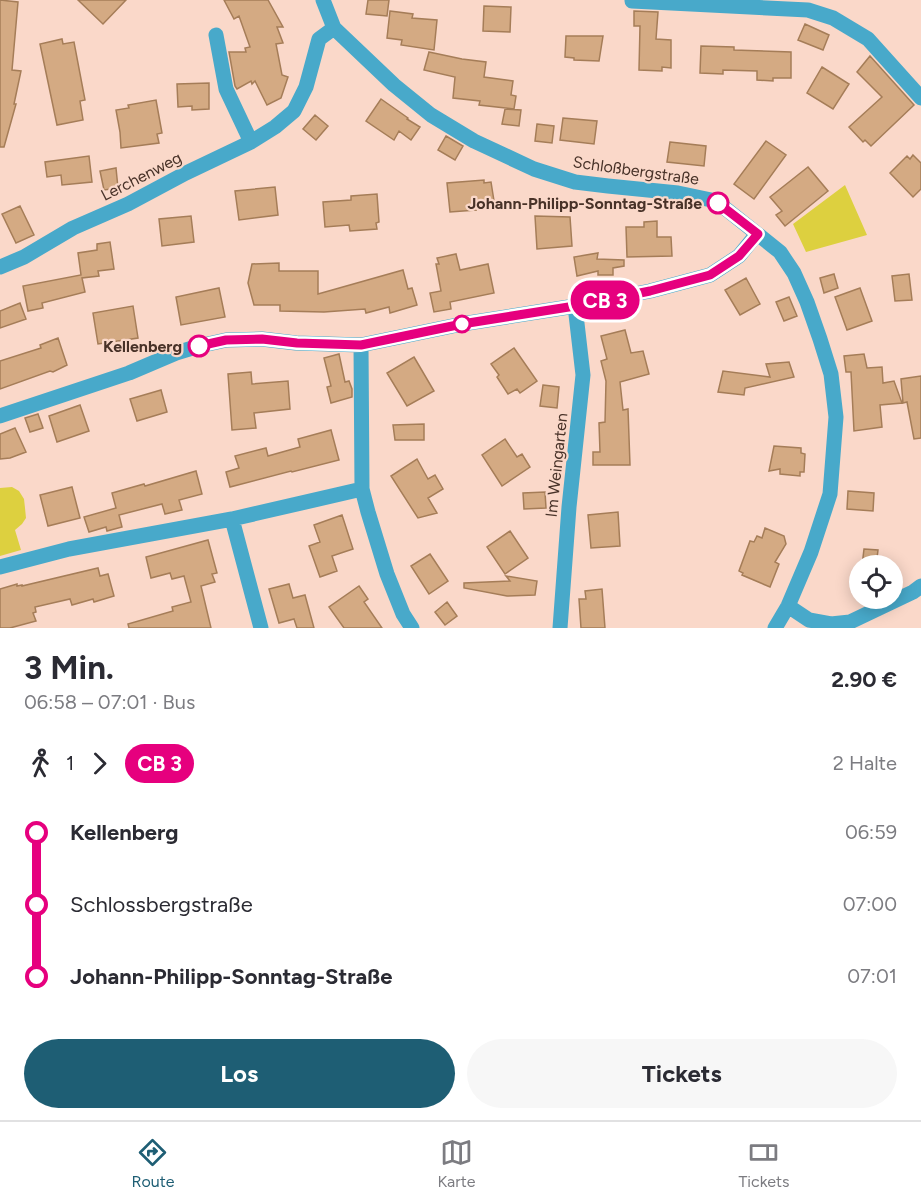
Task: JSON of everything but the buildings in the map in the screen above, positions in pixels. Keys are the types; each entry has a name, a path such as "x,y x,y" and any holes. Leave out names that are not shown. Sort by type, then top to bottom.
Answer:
{"street":[{"name":"Schloßbergstraße","path":"323,0 334,28 394,85 431,115 474,141 534,169 575,182 678,193 716,201 780,252 794,273 807,302 831,374 836,417 830,494 812,552 788,606 775,628"},
{"path":"632,0 808,10 833,18 868,39 921,98"},
{"name":"Lerchenweg","path":"0,267 73,228 128,204 251,142 275,127 294,111 306,87 319,39 334,28"},
{"path":"216,35 226,89 251,142"},
{"path":"0,416 129,373 176,353 226,340 262,339 297,343 361,345 462,324 575,306 650,291 710,275 739,256 758,234"},
{"name":"Im Weingarten","path":"560,628 568,507 583,375 575,306"},
{"path":"361,345 362,489 387,574 403,614 412,628"},
{"path":"0,567 69,549 232,519 362,489"},
{"path":"232,519 261,628"},
{"path":"788,606 809,620 831,624 850,622 921,586"}],"shaded area":[{"path":"845,185 867,235 806,252 793,224"},
{"path":"12,487 19,491 24,499 26,518 15,530 21,550 0,556 0,488"}],"bus line":[{"path":"199,346 226,340 262,339 297,343 361,345 462,324 575,306 650,291 710,275 739,256 758,234 718,203"}],"place":[{"name":"Johann-Philipp-Sonntag-Straße","path":"718,203"},
{"name":"Kellenberg","path":"199,346"}]}
